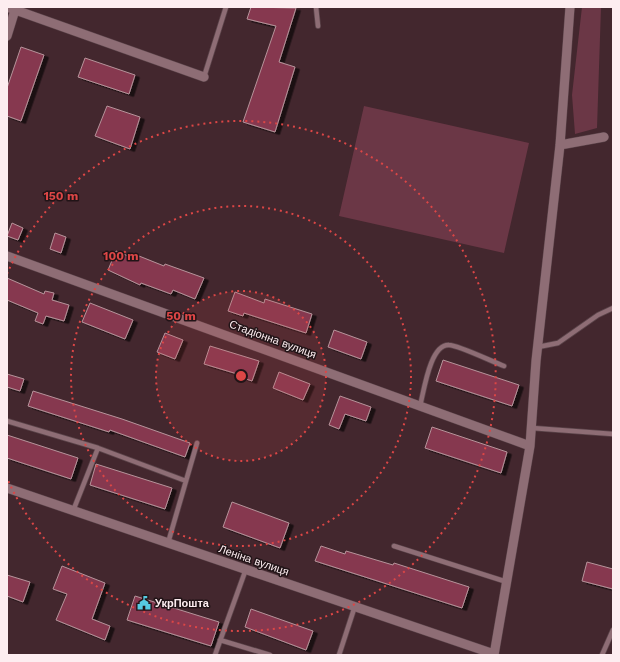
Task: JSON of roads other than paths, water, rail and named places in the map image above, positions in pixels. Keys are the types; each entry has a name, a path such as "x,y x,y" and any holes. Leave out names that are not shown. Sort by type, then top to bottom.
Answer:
{"street":[{"path":"496,655 530,446 538,347 560,145 570,7"},
{"path":"7,36 11,8 204,77"},
{"path":"560,145 604,137"},
{"name":"Стадіонна вулиця","path":"7,256 530,446"},
{"name":"Леніна вулиця","path":"7,488 496,655"}],"lane":[{"path":"204,77 226,7"},
{"path":"316,7 318,26"},
{"path":"538,347 558,343 598,315 613,308"},
{"path":"420,406 433,357 439,348 449,345 504,366"},
{"path":"7,421 98,448 186,481"},
{"path":"532,428 613,434"},
{"path":"168,543 197,443"},
{"path":"73,511 98,448"},
{"path":"394,546 507,582"},
{"path":"215,655 246,570"},
{"path":"340,655 355,606"},
{"path":"602,655 613,630"},
{"path":"220,640 270,655"}],"place":[{"name":"УкрПошта","path":"144,603"}]}
